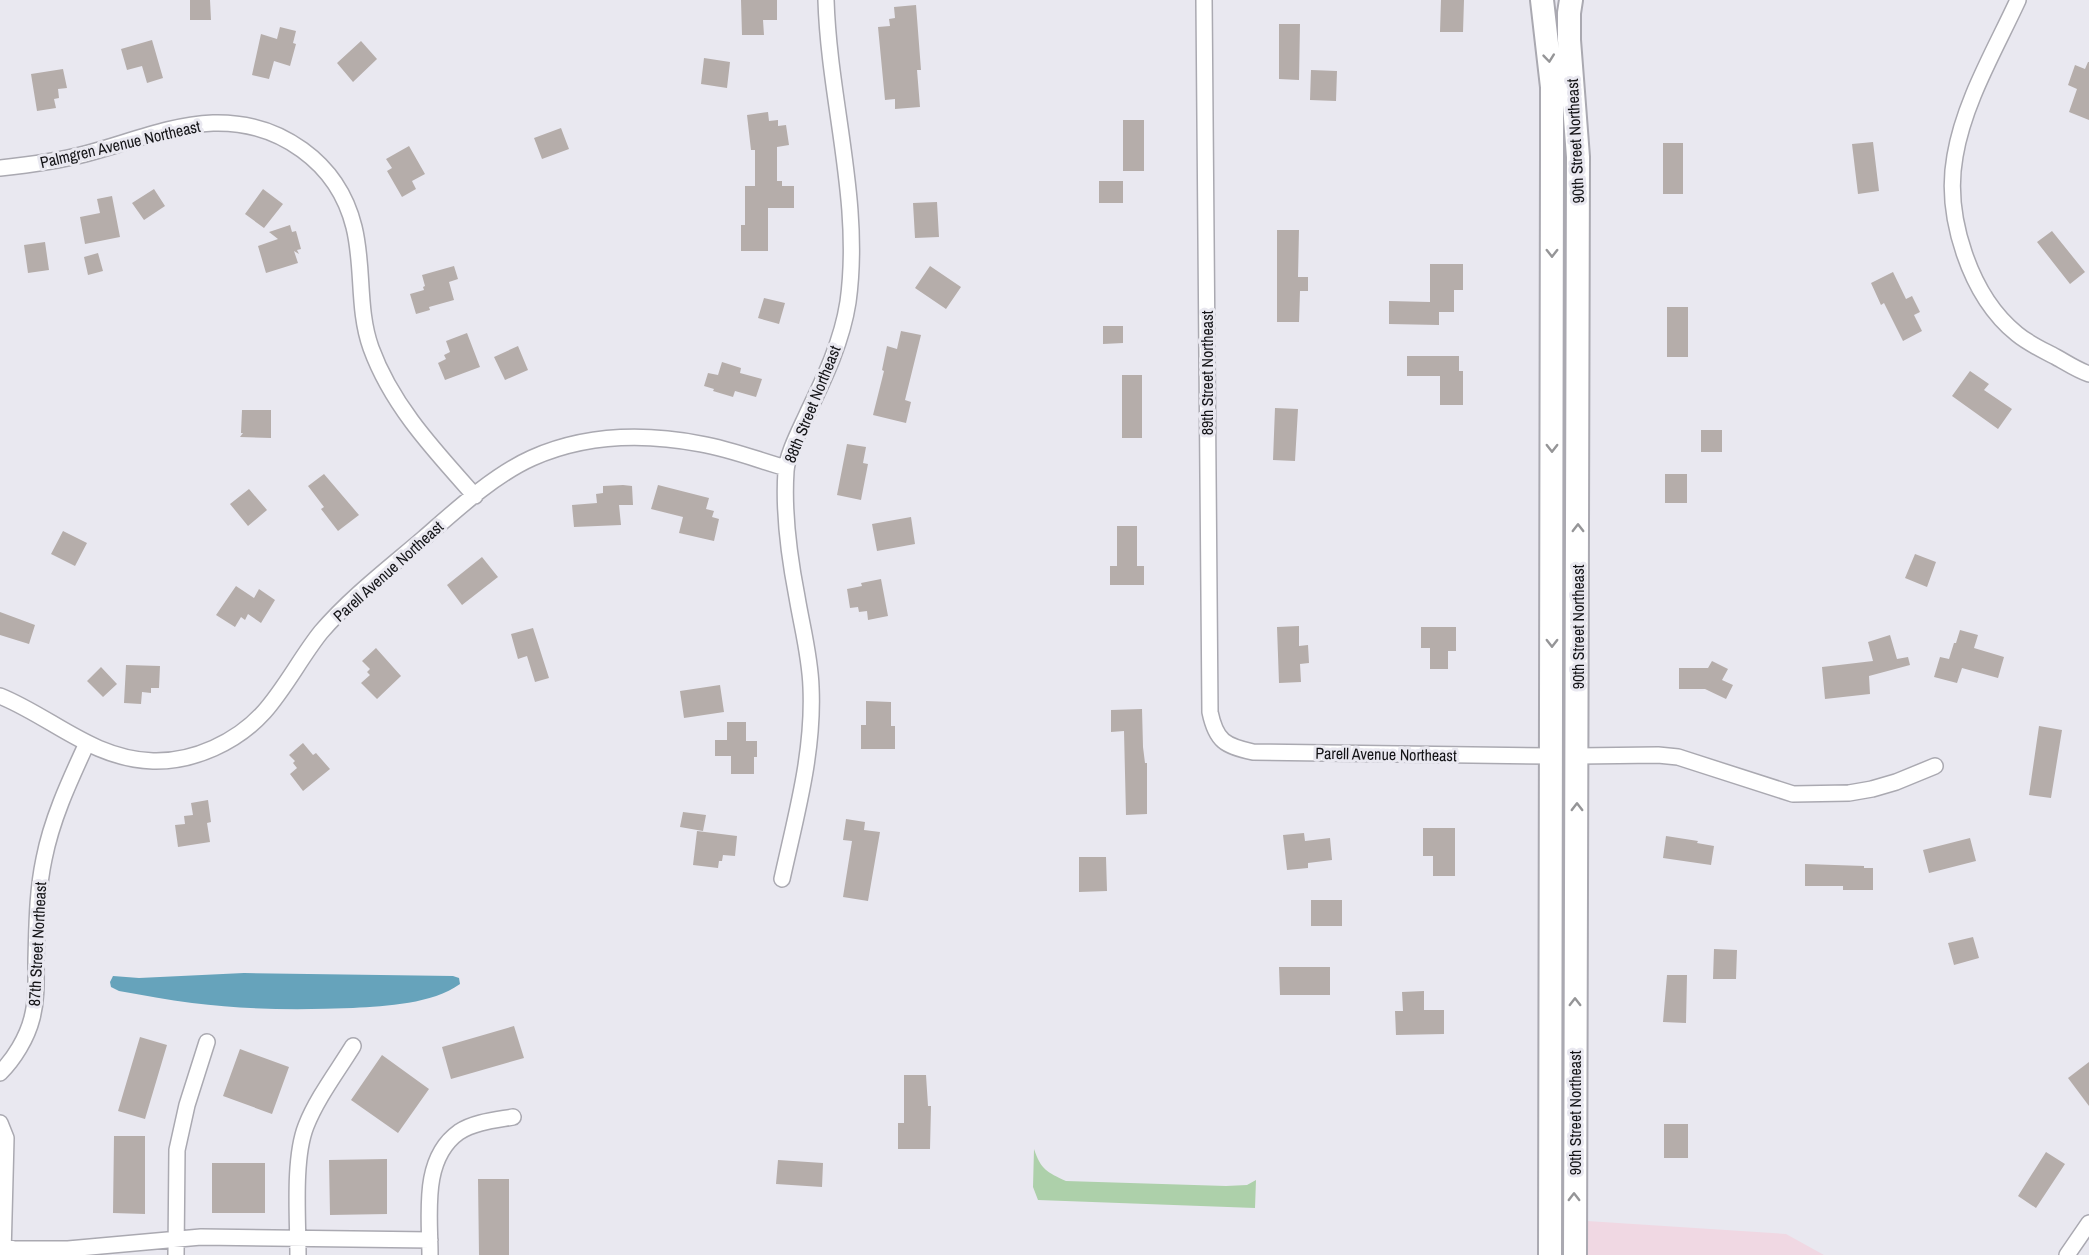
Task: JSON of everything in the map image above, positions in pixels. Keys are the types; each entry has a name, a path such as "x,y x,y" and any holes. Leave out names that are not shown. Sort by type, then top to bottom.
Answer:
{"main road":[{"name":"90th Street Northeast","path":"1542,0 1552,98 1550,1255"},
{"name":"90th Street Northeast","path":"1572,0 1569,14 1569,40 1578,157 1575,1255"}],"street":[{"name":"88th Street Northeast","path":"782,879 808,759 811,702 807,650 789,550 785,507 786,468 839,338 848,303 851,260 851,222 828,39 826,0"},
{"name":"89th Street Northeast","path":"1204,0 1210,712 1214,730 1223,741"},
{"path":"2018,0 1974,97 1960,135 1954,158 1955,217 1966,260 1977,285 2015,333 2031,344 2089,374"},
{"name":"Palmgren Avenue Northeast","path":"0,168 84,154 167,129 215,123 251,126 297,145 313,157 332,178 348,210 354,227 357,247 364,323 371,348 383,374 398,402 425,439 476,496"},
{"name":"Parell Avenue Northeast","path":"0,696 105,752 153,761 187,758 220,746 246,729 264,711 322,632 349,602 476,496 531,459 566,445 600,438 631,436 702,444 786,468"},
{"name":"Parell Avenue Northeast","path":"1223,741 1236,748 1253,752 1551,756"},
{"name":"87th Street Northeast","path":"0,1073 25,1038 32,1020 36,1001 38,892 44,857 60,804 87,742"},
{"path":"1578,756 1658,754 1678,758 1793,794 1838,794 1872,789 1935,766"},
{"path":"176,1255 177,1150 187,1105 207,1042"},
{"path":"298,1255 301,1147 306,1127 353,1046"},
{"path":"0,1123 6,1138 3,1250 68,1249 176,1238 298,1238 430,1247 431,1182 434,1167 441,1152 460,1131 478,1124 513,1117"},
{"path":"2067,1255 2089,1223"}],"shaded area":[{"path":"1587,1221 1786,1234 1824,1255 1587,1255"}],"green space":[{"path":"1034,1149 1039,1162 1046,1170 1066,1181 1226,1186 1247,1185 1256,1180 1255,1208 1038,1200 1033,1187"}],"water":[{"path":"244,973 453,976 459,978 460,984 436,996 409,1003 353,1008 293,1009 232,1007 183,1002 119,991 111,987 110,982 113,976 139,978"}],"building":[{"path":"190,0 210,0 211,20 190,20"},
{"path":"741,0 777,0 777,20 763,20 764,35 742,35"},
{"path":"1441,0 1464,0 1463,32 1440,32"},
{"path":"916,5 921,70 917,70 920,107 895,109 895,99 885,100 878,27 890,26 889,19 895,18 894,7"},
{"path":"1279,24 1300,24 1299,80 1279,79"},
{"path":"280,27 296,31 293,43 296,44 290,66 274,61 269,79 252,75 261,34 277,39"},
{"path":"152,40 163,78 147,83 142,66 127,70 121,49"},
{"path":"361,41 377,59 353,82 337,63"},
{"path":"704,58 730,62 727,88 701,84"},
{"path":"2088,62 2089,120 2069,112 2077,89 2068,85 2075,65 2085,69"},
{"path":"63,69 67,88 58,89 59,98 54,99 56,108 37,111 31,74"},
{"path":"1311,70 1337,71 1336,101 1310,100"},
{"path":"768,112 769,121 778,120 778,126 786,125 789,145 777,147 777,181 782,181 782,186 794,186 794,208 768,208 768,251 741,251 741,225 745,225 745,186 755,186 755,150 751,150 747,115"},
{"path":"1123,120 1144,120 1144,171 1123,171"},
{"path":"561,128 569,149 542,159 534,138"},
{"path":"1873,142 1879,191 1858,194 1852,144"},
{"path":"1663,143 1683,143 1683,194 1663,194"},
{"path":"409,146 425,174 412,181 416,189 402,197 387,171 392,168 386,159"},
{"path":"1099,181 1123,181 1123,203 1099,203"},
{"path":"154,189 165,206 144,220 132,203"},
{"path":"263,189 283,204 264,228 245,214"},
{"path":"112,196 120,237 85,244 80,217 100,213 97,199"},
{"path":"937,202 939,237 915,238 913,203"},
{"path":"290,225 292,232 296,231 301,249 297,250 299,254 294,251 298,263 266,273 258,246 278,239 269,232"},
{"path":"1277,230 1299,230 1298,277 1308,277 1308,291 1300,291 1299,322 1277,322"},
{"path":"2052,231 2085,272 2070,284 2037,242"},
{"path":"45,242 49,270 28,273 24,245"},
{"path":"98,253 103,271 88,275 84,257"},
{"path":"1430,264 1463,264 1463,290 1454,290 1454,312 1439,312 1439,325 1389,324 1389,301 1430,302"},
{"path":"454,266 458,279 449,282 454,300 429,307 430,310 416,314 410,294 424,290 422,275"},
{"path":"930,266 961,287 946,309 915,288"},
{"path":"1893,272 1906,299 1912,296 1920,312 1914,315 1922,331 1903,341 1884,303 1881,305 1871,283"},
{"path":"764,298 785,303 779,324 758,318"},
{"path":"1667,307 1688,307 1688,357 1667,357"},
{"path":"1103,326 1123,326 1123,343 1103,344"},
{"path":"901,331 921,335 905,400 911,402 906,423 873,415 884,371 882,370 887,346 897,349"},
{"path":"467,333 480,367 445,380 438,363 446,359 444,355 450,352 446,341"},
{"path":"518,346 528,370 505,380 494,357"},
{"path":"1407,356 1459,356 1459,371 1463,371 1463,405 1440,405 1440,376 1407,376"},
{"path":"722,362 741,368 740,373 762,379 756,397 735,391 733,397 704,386 708,373 718,375"},
{"path":"1970,371 1989,384 1984,390 2012,409 1998,429 1952,396"},
{"path":"1122,375 1142,375 1142,438 1122,438"},
{"path":"1275,408 1298,409 1295,461 1273,460"},
{"path":"242,410 271,410 271,438 240,437 243,433 241,433"},
{"path":"1701,430 1722,430 1722,452 1701,452"},
{"path":"847,444 866,447 863,463 868,464 861,500 837,495"},
{"path":"324,474 359,515 338,531 321,509 324,507 308,486"},
{"path":"1665,474 1687,474 1687,503 1665,503"},
{"path":"658,485 709,498 706,509 714,511 712,517 719,519 714,541 679,533 683,517 651,509"},
{"path":"603,486 632,486 633,505 619,505 621,525 574,527 572,505 597,503 596,494 603,493"},
{"path":"249,489 267,510 248,526 230,504"},
{"path":"911,517 915,544 877,551 872,524"},
{"path":"1117,526 1137,526 1137,566 1144,566 1144,585 1110,585 1110,566 1117,566"},
{"path":"63,531 87,543 75,566 51,554"},
{"path":"1915,554 1936,562 1927,587 1905,578"},
{"path":"482,557 498,577 462,605 447,585"},
{"path":"881,579 888,616 868,620 867,611 859,612 858,607 850,608 847,589 862,586 861,583"},
{"path":"236,586 254,598 259,589 275,600 261,623 248,614 245,620 241,617 235,627 216,615"},
{"path":"0,612 35,625 29,644 0,635"},
{"path":"1299,626 1299,646 1308,645 1309,663 1300,664 1301,682 1279,683 1277,627"},
{"path":"1421,627 1456,627 1456,651 1448,651 1448,669 1430,669 1430,648 1421,648"},
{"path":"533,628 549,678 535,682 527,656 518,659 511,634"},
{"path":"1960,630 1978,635 1974,648 2004,657 1998,678 1962,668 1957,683 1934,677 1940,657 1949,659"},
{"path":"1890,635 1897,659 1908,657 1910,665 1869,676 1870,694 1825,699 1822,667 1873,661 1868,642"},
{"path":"376,648 401,676 377,699 361,683 370,675 367,672 370,669 362,661"},
{"path":"1712,661 1728,669 1722,680 1733,685 1726,699 1705,689 1679,689 1679,668 1708,668"},
{"path":"126,665 160,666 159,688 151,688 151,693 142,692 141,704 124,703"},
{"path":"101,667 117,684 103,697 87,681"},
{"path":"720,685 724,712 684,718 680,691"},
{"path":"866,701 891,702 891,726 895,726 895,749 861,749 861,725 866,725"},
{"path":"1142,709 1143,747 1145,763 1147,763 1147,814 1126,815 1124,731 1111,732 1111,710"},
{"path":"727,722 746,722 746,741 757,741 754,774 731,774 731,756 715,756 715,740 727,740"},
{"path":"2039,726 2062,730 2051,798 2029,795"},
{"path":"303,743 313,755 316,753 330,769 303,791 290,774 297,768 293,763 295,761 289,755"},
{"path":"208,800 211,822 207,823 210,842 178,847 175,825 185,824 184,816 193,815 191,803"},
{"path":"683,812 706,815 703,831 680,827"},
{"path":"846,819 865,822 864,830 880,832 868,901 843,897 852,841 843,840"},
{"path":"1423,828 1455,828 1455,876 1433,876 1433,856 1423,856"},
{"path":"697,831 737,836 735,856 723,855 718,868 693,865"},
{"path":"1304,833 1305,841 1330,838 1332,860 1308,863 1308,868 1287,870 1283,835"},
{"path":"1666,836 1714,846 1711,865 1663,858"},
{"path":"1970,838 1976,861 1929,873 1923,850"},
{"path":"1079,857 1106,857 1107,891 1079,892"},
{"path":"1805,864 1873,868 1873,890 1843,890 1843,886 1805,886"},
{"path":"1311,900 1342,900 1342,926 1311,926"},
{"path":"1973,937 1979,958 1954,965 1948,943"},
{"path":"1714,949 1737,950 1736,979 1713,979"},
{"path":"1279,967 1330,967 1330,995 1280,995"},
{"path":"1667,975 1687,975 1686,1023 1663,1022"},
{"path":"1424,991 1424,1010 1444,1010 1444,1034 1396,1035 1395,1011 1403,1011 1402,992"},
{"path":"514,1026 524,1058 451,1079 442,1047"},
{"path":"140,1037 167,1045 145,1119 118,1111"},
{"path":"240,1049 289,1067 272,1114 223,1096"},
{"path":"382,1055 429,1089 398,1133 351,1100"},
{"path":"2089,1062 2089,1106 2068,1078"},
{"path":"904,1075 926,1075 928,1106 931,1106 930,1149 898,1149 898,1123 904,1123"},
{"path":"1664,1124 1688,1124 1688,1158 1664,1158"},
{"path":"114,1136 145,1136 145,1214 113,1213"},
{"path":"2046,1152 2065,1164 2036,1208 2018,1196"},
{"path":"387,1159 387,1214 330,1215 329,1160"},
{"path":"778,1160 823,1163 822,1187 776,1184"},
{"path":"212,1163 265,1163 265,1213 212,1213"},
{"path":"478,1179 509,1179 509,1255 479,1255"}]}
